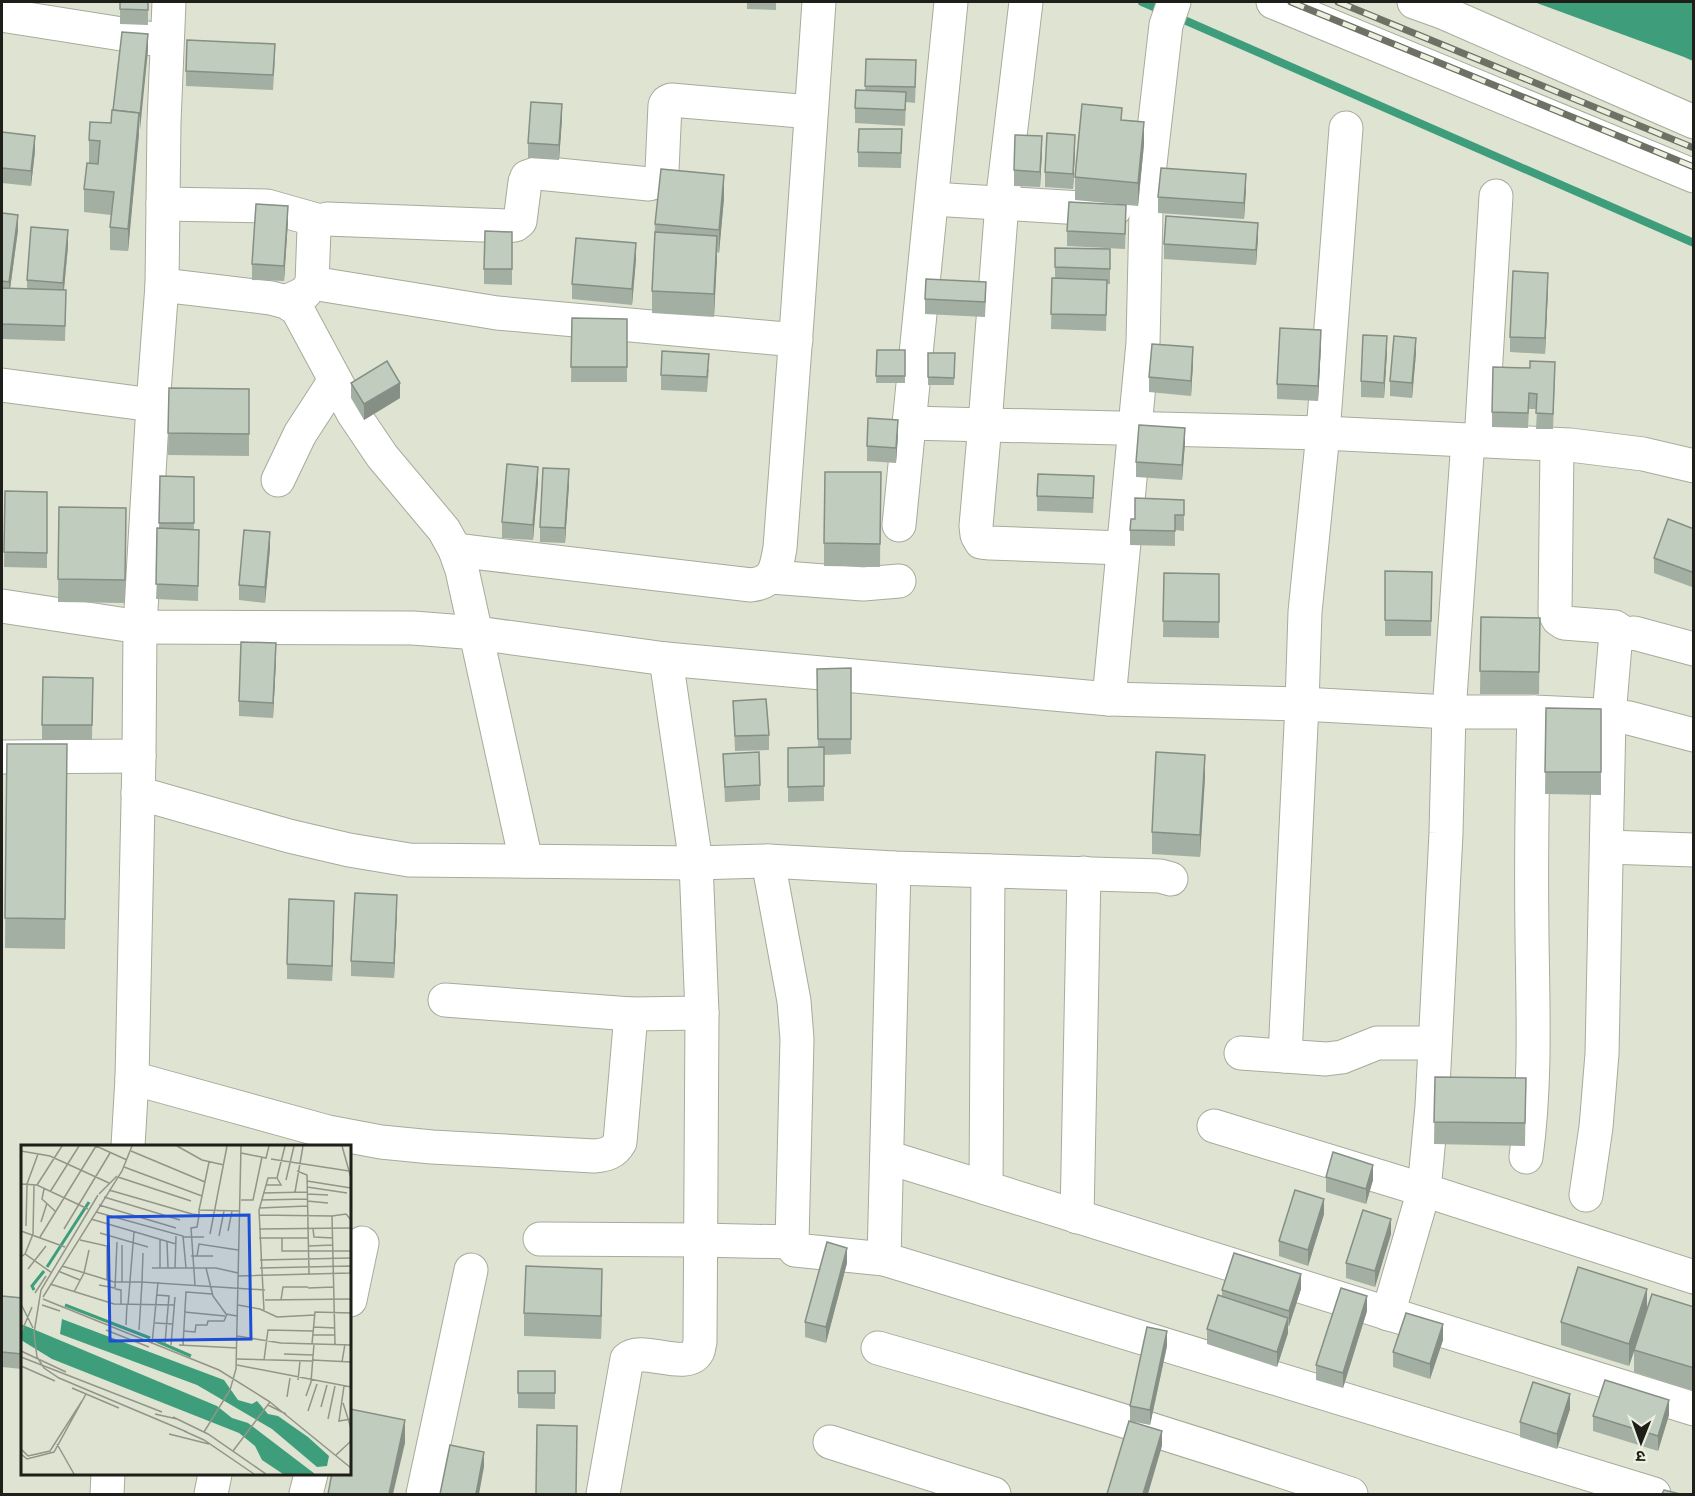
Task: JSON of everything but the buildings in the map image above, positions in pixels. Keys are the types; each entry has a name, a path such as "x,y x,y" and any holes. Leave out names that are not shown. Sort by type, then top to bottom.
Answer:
{"street":[{"path":"128,1145 132,1078 141,627 162,285 169,2"},
{"path":"455,550 751,585 764,583 771,577 777,564 780,548 819,2"},
{"path":"899,525 951,2"},
{"path":"1026,2 1002,203 986,424 975,526 981,542 1123,548"},
{"path":"1273,2 1694,176"},
{"path":"1414,2 1442,12 1694,122"},
{"path":"1109,699 1143,344 1146,212 1150,164 1170,13"},
{"path":"2,15 167,41"},
{"path":"526,861 477,633 455,550 444,530 371,441 353,413 297,309 314,229 316,224 327,219 515,225 520,221 527,177 538,173 656,183 662,170 665,105 671,100 812,112"},
{"path":"1285,1056 1305,612 1323,433 1346,129"},
{"path":"1388,1314 1424,1190 1432,1106 1446,833 1449,712 1496,196"},
{"path":"932,199 1146,212"},
{"path":"163,204 267,206 320,221"},
{"path":"162,285 271,298 299,292 497,313 796,340"},
{"path":"278,480 300,434 335,380"},
{"path":"2,385 153,405"},
{"path":"909,423 1323,433 1475,440 1557,445 1643,454 1694,466"},
{"path":"1557,445 1555,613 1564,623 1615,627 1625,634"},
{"path":"771,577 863,584 899,581"},
{"path":"2,606 141,627 412,628 477,633 666,659 1109,699 1609,716 1629,718 1694,735"},
{"path":"1586,1195 1596,1126 1602,1054 1609,716 1615,645 1618,638 1634,633 1694,649"},
{"path":"603,1494 627,1359 635,1354 690,1359 698,1353 700,1342 702,1013 696,863 666,659"},
{"path":"1526,1156 1531,1121 1533,1020 1531,832 1534,712"},
{"path":"2,758 139,756"},
{"path":"138,793 289,836 349,850 409,860 696,863 768,861 894,868 1160,876 1171,879"},
{"path":"1607,847 1694,850"},
{"path":"768,861 794,1001 797,1039 792,1242 795,1250 884,1259 1654,1494"},
{"path":"884,1259 894,868"},
{"path":"986,1188 988,871"},
{"path":"1077,1217 1084,873"},
{"path":"445,1000 631,1014 702,1013"},
{"path":"132,1078 328,1132 381,1142 607,1155 616,1149 620,1142 631,1014"},
{"path":"1241,1053 1326,1059 1342,1057 1377,1043 1435,1043"},
{"path":"1214,1126 1424,1190 1694,1277"},
{"path":"887,1157 1694,1409"},
{"path":"540,1239 792,1242"},
{"path":"351,1295 362,1243"},
{"path":"423,1494 471,1270"},
{"path":"878,1348 1138,1425 1351,1494"},
{"path":"830,1442 994,1494"},
{"path":"107,1494 108,1475"},
{"path":"211,1494 215,1475"},
{"path":"306,1494 311,1475"}],"shaded area":[{"path":"1534,2 1693,2 1693,61 1684,57"}],"waterway":[{"path":"1142,2 1163,11"},
{"path":"1175,16 1694,243"}],"railway":[{"path":"1291,2 1694,167"},
{"path":"1338,2 1694,148"}]}
